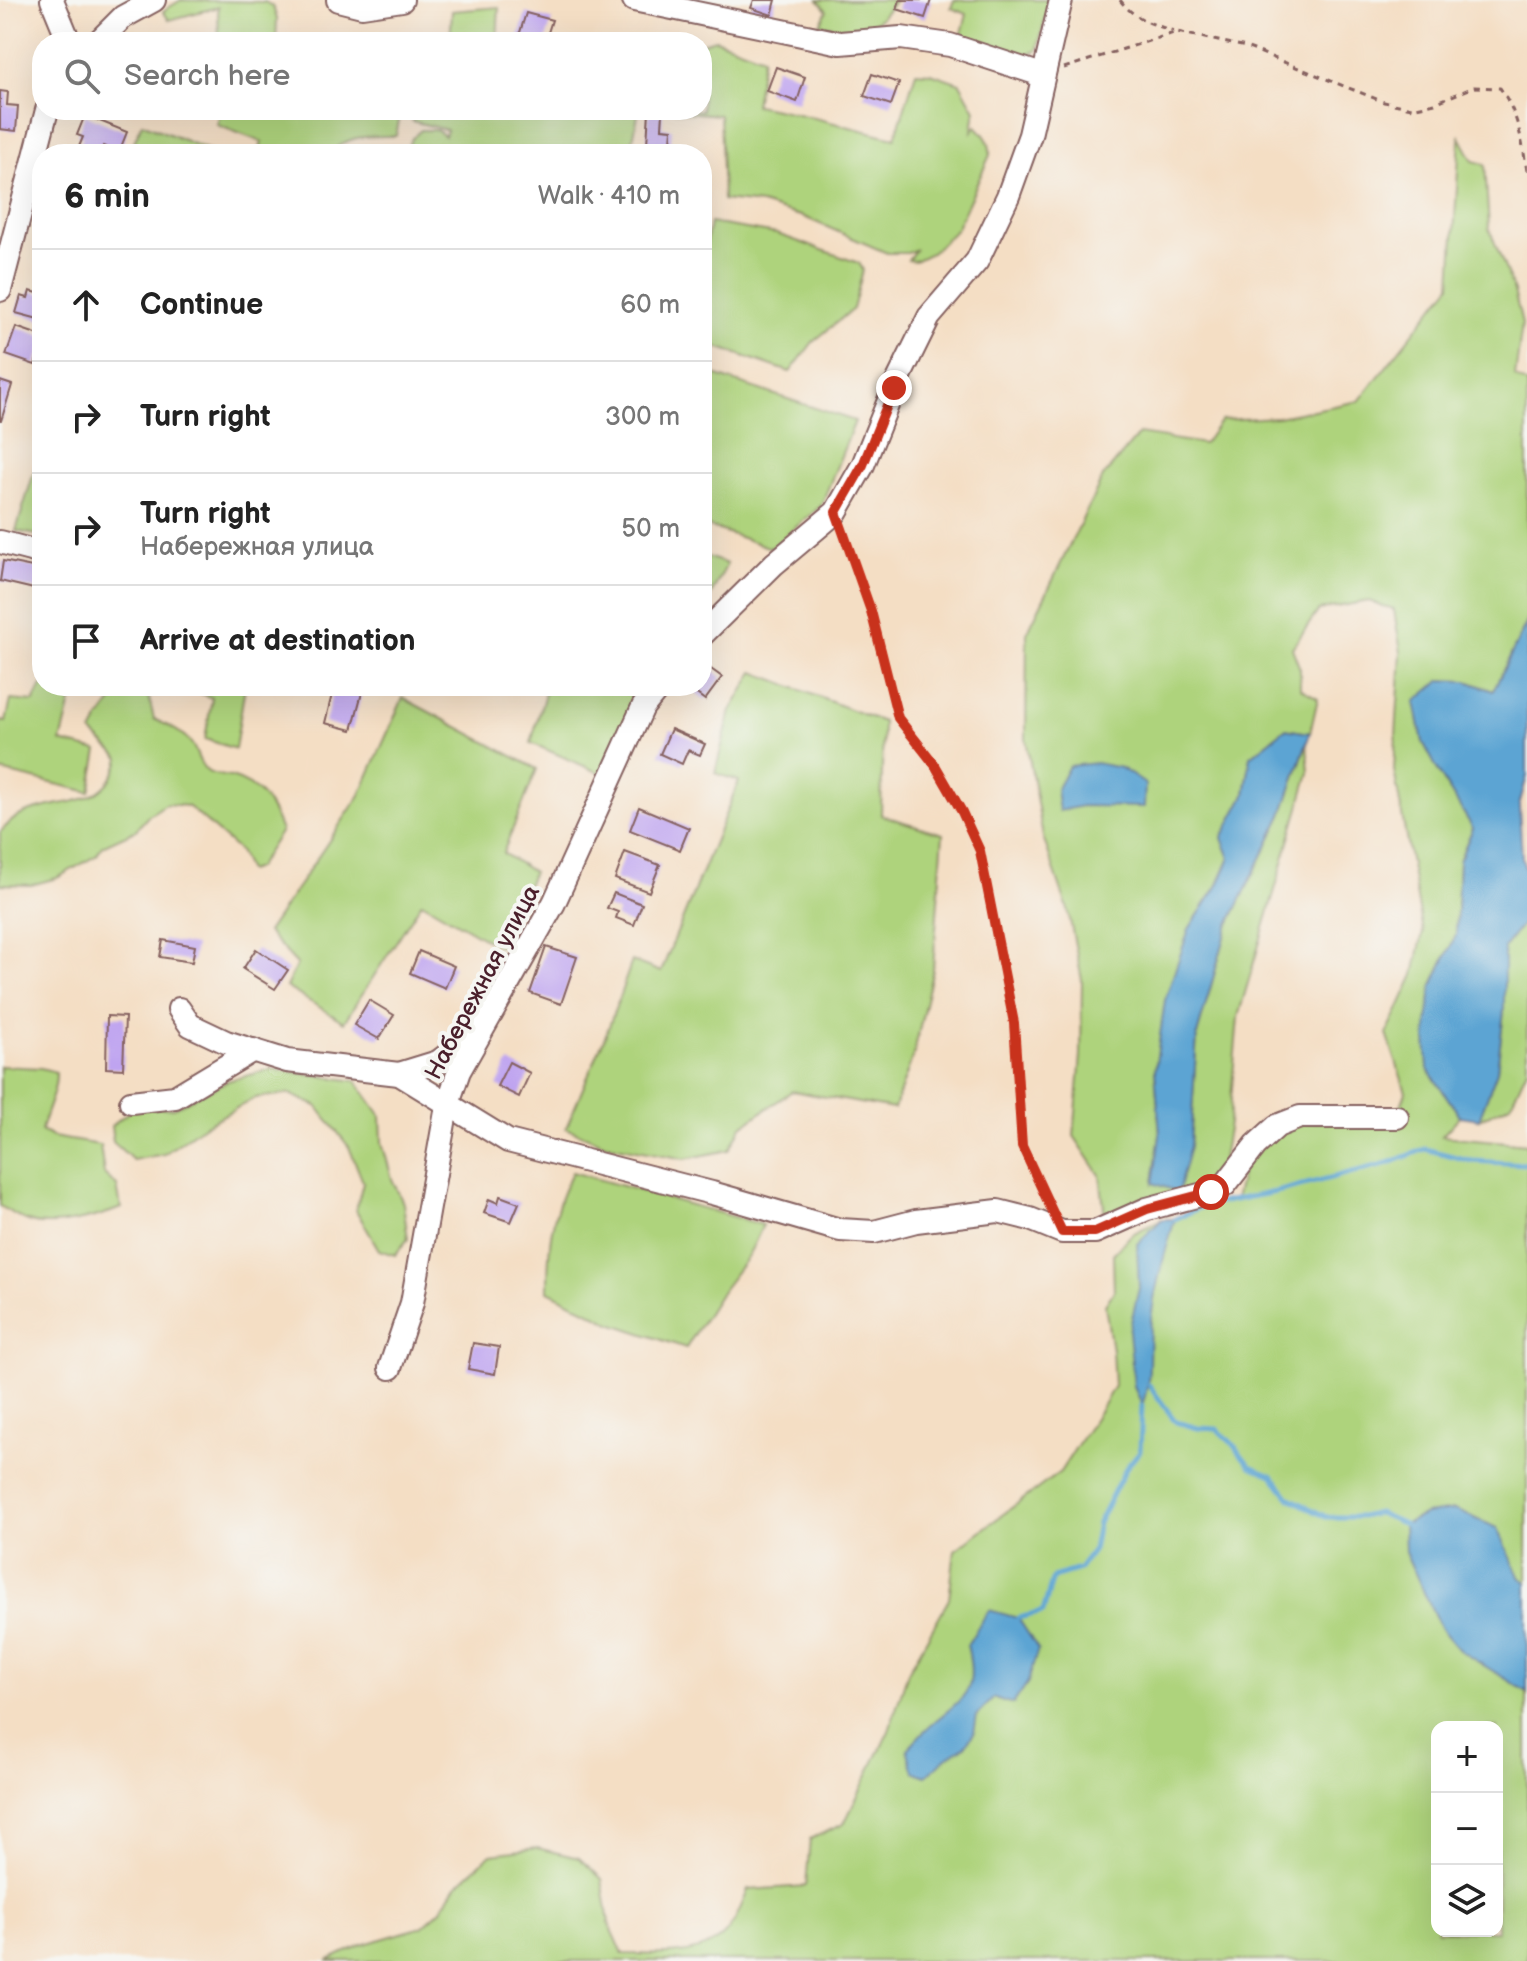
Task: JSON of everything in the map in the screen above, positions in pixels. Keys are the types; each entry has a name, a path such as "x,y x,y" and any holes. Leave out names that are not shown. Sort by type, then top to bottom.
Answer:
{"street":[{"path":"52,0 63,32"},
{"path":"108,32 123,17 154,0"},
{"path":"338,0 362,6 402,0"},
{"path":"634,0 840,43 901,38 950,45 1042,75"},
{"path":"712,625 774,564 836,512 863,465 894,388 929,317 977,261 1008,196 1030,135 1061,0"},
{"path":"38,144 44,120"},
{"path":"0,290 32,167"},
{"path":"0,542 32,550"},
{"name":"Набережная улица","path":"390,1368 412,1303 447,1106 459,1071 554,903 643,707 652,696"},
{"path":"179,1009 190,1025 226,1042 287,1061 399,1074 508,1141 712,1193 840,1230 874,1232 916,1221 998,1211 1062,1232 1095,1232 1147,1209 1211,1192 1225,1185 1256,1145 1277,1126 1300,1117 1397,1117"},
{"path":"399,1074 438,1062 464,1045 483,1027"},
{"path":"131,1102 175,1097 253,1050"}],"path":[{"path":"1120,0 1130,13 1138,17 1177,32 1246,47 1384,102 1412,108 1435,103 1474,87 1500,88 1511,103 1522,137 1527,171"},
{"path":"1042,75 1177,32"},
{"path":"836,512 871,611 898,718 935,765 980,851 1014,1023 1022,1146 1062,1232"}],"green space":[{"path":"181,0 265,2 273,7 276,32 219,32 218,7 169,20 163,11"},
{"path":"818,0 895,0 878,20 855,29 820,24 827,11"},
{"path":"954,0 1050,0 1037,51 1015,57 961,37 967,14 951,8"},
{"path":"499,7 498,32 451,32 452,11"},
{"path":"712,40 763,57 755,105 895,138 916,72 931,73 960,83 975,110 972,131 976,126 985,136 990,155 956,230 931,253 915,261 908,260 916,249 908,253 887,253 804,217 761,204 723,200 720,115 712,114"},
{"path":"218,120 399,120 396,136 368,136 342,144 261,144 217,125"},
{"path":"637,120 632,144 409,144 421,130 437,130 445,136 447,130 412,121"},
{"path":"142,123 193,144 133,144"},
{"path":"1460,137 1473,161 1485,164 1489,228 1514,291 1522,324 1515,377 1527,384 1527,622 1493,691 1467,681 1415,702 1423,742 1473,828 1459,861 1456,935 1432,987 1428,1069 1460,1116 1442,1136 1527,1144 1527,1961 327,1961 361,1945 422,1927 440,1911 456,1886 491,1854 537,1848 579,1858 602,1879 609,1923 623,1954 670,1954 704,1947 726,1932 748,1890 806,1886 810,1839 844,1824 889,1731 908,1672 949,1599 955,1550 1060,1472 1114,1386 1105,1305 1114,1291 1113,1254 1132,1234 1162,1219 1175,1219 1203,1206 1235,1200 1245,1158 1282,1124 1397,1117 1406,1092 1387,1034 1414,975 1423,932 1394,770 1401,652 1394,610 1369,601 1319,610 1292,648 1300,669 1300,688 1318,698 1310,733 1285,729 1251,756 1245,795 1222,838 1230,858 1218,885 1189,929 1155,1070 1160,1135 1153,1183 1190,1146 1197,1035 1228,926 1282,815 1307,743 1309,773 1238,1017 1229,1123 1219,1184 1105,1216 1100,1175 1074,1136 1081,1055 1082,980 1068,910 1043,837 1026,739 1027,633 1103,477 1139,434 1204,444 1221,420 1278,417 1359,401 1451,285"},
{"path":"712,223 777,234 859,263 863,270 853,309 813,342 790,372 712,345"},
{"path":"712,374 855,421 821,506 771,548 712,527"},
{"path":"32,479 32,534 16,531"},
{"path":"712,559 727,564 712,593"},
{"path":"754,672 883,722 881,815 943,834 933,969 914,1053 894,1109 792,1091 742,1126 729,1150 685,1159 605,1144 566,1128 607,1032 632,961 661,972 739,781 715,773 731,711"},
{"path":"37,696 72,696 61,742 98,751 90,792 0,771 0,721 6,722 11,700 34,702"},
{"path":"116,696 148,696 154,719 188,739 207,771 241,781 257,791 273,813 281,831 257,868 248,871 239,851 188,806 166,804 149,815 135,831 102,846 97,855 57,878 31,885 0,884 0,832 9,823 34,810 92,795 104,787 113,775 120,758 92,733"},
{"path":"207,696 243,696 235,749 205,739 212,698"},
{"path":"544,696 641,696 600,773 531,743"},
{"path":"403,698 537,769 503,853 533,872 499,947 422,902 344,1022 286,987 297,964 267,932 360,795"},
{"path":"1527,918 1527,1069 1511,1104 1479,1119 1497,1071 1504,1011 1504,947"},
{"path":"0,1066 56,1072 55,1087 41,1131 53,1137 100,1145 104,1174 117,1186 121,1208 88,1218 49,1224 28,1221 0,1206"},
{"path":"272,1069 356,1081 381,1116 382,1142 392,1179 403,1203 408,1239 395,1255 379,1250 356,1210 363,1182 349,1147 317,1106 289,1094 255,1098 205,1125 164,1154 133,1160 113,1142 111,1126 133,1108 173,1108 227,1081"},
{"path":"572,1172 763,1225 749,1255 723,1289 686,1348 611,1323 548,1291 552,1229"}],"water":[{"path":"1527,622 1527,776 1519,806 1522,857 1527,876 1527,918 1504,947 1504,1011 1497,1071 1479,1119 1460,1116 1428,1069 1426,1038 1432,987 1456,935 1459,861 1473,828 1423,742 1415,702 1441,680 1467,681 1493,691"},
{"path":"1285,729 1310,733 1282,815 1228,926 1197,1035 1190,1146 1178,1192 1153,1183 1160,1135 1155,1070 1165,1000 1189,929 1218,885 1230,858 1222,838 1245,795 1251,756"},
{"path":"1096,763 1121,768 1145,784 1144,807 1082,806 1059,811 1056,790 1069,766"},
{"path":"1162,1219 1175,1219 1154,1302 1148,1377 1142,1405 1134,1387 1129,1331 1139,1288 1137,1244"},
{"path":"1455,1510 1498,1528 1519,1576 1527,1583 1527,1692 1459,1650 1441,1629 1405,1552 1404,1524 1425,1514"},
{"path":"989,1610 1018,1618 1038,1649 1028,1682 1013,1704 994,1698 977,1715 974,1733 964,1747 926,1776 914,1772 907,1749 967,1690 971,1672 967,1645"}],"building":[{"path":"754,0 776,0 772,15 751,8"},
{"path":"900,0 931,0 925,18 897,9"},
{"path":"526,13 552,20 548,32 520,32"},
{"path":"776,67 805,77 797,102 767,91"},
{"path":"872,74 899,83 891,105 864,96"},
{"path":"0,91 8,92 7,105 18,106 16,131 0,129"},
{"path":"83,120 97,120 127,132 122,144 80,144 83,137 77,135"},
{"path":"648,120 662,120 662,128 672,129 671,144 647,144"},
{"path":"32,292 32,317 16,313 21,296 28,298"},
{"path":"16,327 32,333 32,364 6,355"},
{"path":"0,381 12,385 1,421 0,421"},
{"path":"3,561 32,567 32,589 0,581"},
{"path":"712,670 722,677 712,691"},
{"path":"332,696 361,696 352,730 325,723"},
{"path":"671,729 705,744 700,755 688,750 682,764 660,754"},
{"path":"639,807 689,828 680,850 630,830"},
{"path":"625,852 660,865 649,892 615,879"},
{"path":"614,893 642,904 634,925 616,918 618,912 607,908"},
{"path":"163,940 195,946 192,962 160,957"},
{"path":"546,947 577,957 561,1004 530,993"},
{"path":"256,949 288,970 275,989 243,969"},
{"path":"419,951 454,966 445,988 410,973"},
{"path":"369,1000 394,1015 379,1039 354,1025"},
{"path":"107,1016 125,1017 123,1069 106,1068"},
{"path":"509,1062 530,1073 519,1097 497,1086"},
{"path":"500,1196 519,1203 511,1222 484,1213 489,1199 498,1203"},
{"path":"473,1343 499,1347 495,1374 468,1369"}],"waterway":[{"path":"1175,1219 1203,1206 1276,1192 1392,1162 1425,1149 1472,1161 1527,1164"},
{"path":"1149,1385 1176,1422 1217,1429 1250,1466 1272,1475 1290,1498 1326,1517 1361,1517 1378,1513 1404,1524"},
{"path":"1018,1618 1043,1612 1053,1577 1079,1569 1093,1550 1098,1523 1126,1468 1140,1451 1142,1405"}],"route":[{"path":"894,388 863,465 836,512 871,611 898,718 935,765 980,851 1014,1023 1022,1146 1062,1232 1095,1232 1176,1199 1211,1192"}]}
